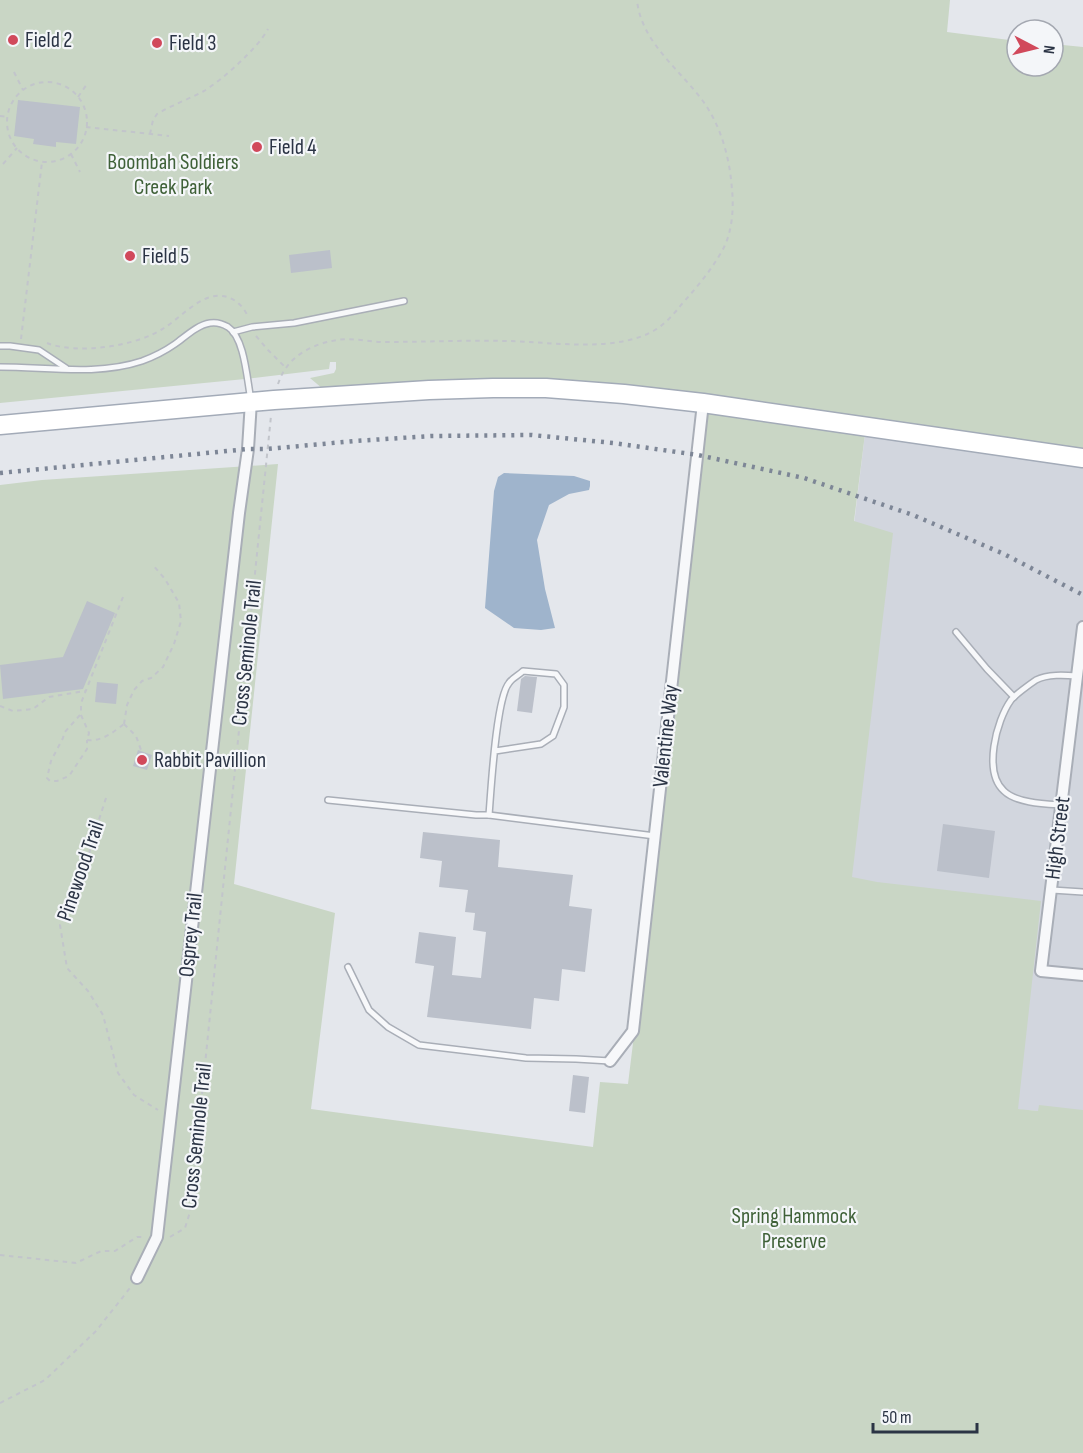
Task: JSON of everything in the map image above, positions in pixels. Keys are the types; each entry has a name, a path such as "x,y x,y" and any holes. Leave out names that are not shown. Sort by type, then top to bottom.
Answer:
{"main road":[{"path":"0,425 251,401 493,387 546,388 703,403 1083,458"}],"street":[{"name":"Osprey Trail","path":"138,1278 157,1237 236,536 248,449 251,401"},
{"name":"Valentine Way","path":"610,1061 633,1031 703,403"},
{"name":"High Street","path":"1083,627 1041,971 1083,975"}],"lane":[{"path":"233,332 252,327 294,323 404,301"},
{"path":"0,367 90,370 107,368 141,361 161,352 202,326 209,323 222,324 233,332 240,344 251,401"},
{"path":"0,346 39,351 68,369"},
{"path":"956,632 1014,697"},
{"path":"489,815 495,752 502,697 508,683 523,671 556,674 564,685 564,706 553,736 541,744 495,752"},
{"path":"1062,805 1019,799 1006,793 997,783 992,758 998,726 1014,697 1038,679 1061,675 1077,676"},
{"path":"328,800 489,815 655,836"},
{"path":"1051,890 1083,892"},
{"path":"348,967 369,1010 388,1028 419,1045 526,1058 610,1061"}],"path":[{"path":"278,383 286,367 297,357 331,341 345,339 378,342 453,340 609,343 636,338 656,330 670,318 709,273 725,246 730,227 733,197 730,167 722,137 706,106 656,46 646,30 638,10 637,0"},
{"path":"150,134 157,114 208,88 234,68 261,40 268,29"},
{"path":"14,72 23,90"},
{"path":"46,82 69,89 78,97 84,106 86,127 84,137 71,154 52,162 42,162 16,148 10,138 8,117 15,98 23,90 34,84 46,82"},
{"path":"78,97 87,84"},
{"path":"0,116 8,117"},
{"path":"86,127 169,136"},
{"path":"3,164 16,148"},
{"path":"71,154 80,172"},
{"path":"21,339 42,162"},
{"path":"44,342 59,347 80,349 127,342 156,333 191,308 214,296 235,301 245,310 248,317"},
{"path":"256,336 286,367"},
{"name":"Cross Seminole Trail","path":"166,1237 185,1228 190,1212 271,414"},
{"path":"87,740 93,741 111,734 124,724 127,705 134,690 142,681 152,678 163,667 174,644 181,621 179,603 165,579 152,564"},
{"path":"81,715 64,733 51,761 47,778 50,781 69,776 87,749 89,733 81,715 81,703 123,597"},
{"path":"0,706 13,711 33,709 49,697 85,691"},
{"path":"124,724 136,736 141,750"},
{"name":"Pinewood Trail","path":"106,798 81,886 60,925 67,968 88,992 103,1015 118,1073 134,1095 160,1112 170,1124"},
{"path":"0,1255 76,1263 101,1251 115,1251 137,1237 147,1237"},
{"path":"0,1403 45,1380 96,1331 138,1278"}],"shaded area":[{"path":"865,434 1083,464 1083,1114 1009,1109 812,871"}],"green space":[{"name":"Boombah Soldiers Creek Park","path":"0,0 950,0 947,32 1005,39 1005,78 1065,78 1065,45 1083,47 1083,449 704,396 323,389 310,378 334,373 336,362 330,362 329,369 0,403"},
{"name":"Spring Hammock Preserve","path":"703,410 865,434 854,521 893,533 852,877 877,882 1041,901 1018,1109 1038,1111 1039,1105 1083,1110 1083,1453 0,1453 0,485 42,480 278,464 234,884 335,913 311,1109 593,1147 600,1082 628,1084 660,823"}],"water":[{"path":"504,473 574,476 590,481 589,490 569,494 549,505 537,540 545,589 555,628 541,630 514,628 485,608 494,491 498,477"}],"building":[{"path":"18,100 80,107 76,144 56,142 56,147 33,144 34,139 14,136"},
{"path":"330,250 332,268 291,273 289,255"},
{"path":"87,601 115,613 83,689 3,699 0,665 63,657"},
{"path":"525,676 537,677 532,713 517,711 521,679"},
{"path":"97,682 118,684 116,704 95,702"},
{"name":"Rabbit Pavillion","path":"138,750 152,755 147,770 133,766"},
{"path":"943,824 995,831 989,878 937,871"},
{"path":"423,832 500,840 498,867 573,875 569,906 592,909 585,972 562,969 559,1001 534,998 531,1029 427,1017 434,966 415,963 419,932 456,937 452,975 481,978 486,932 473,930 475,913 465,912 468,890 439,887 442,861 420,858"},
{"path":"573,1075 589,1077 585,1113 569,1111"}],"railway":[{"path":"0,473 248,449 431,436 532,435 613,443 698,455 804,478 913,515 1004,554 1083,595"}],"place":[{"name":"Field 2","path":"13,40"},
{"name":"Field 3","path":"157,43"},
{"name":"Field 4","path":"257,147"},
{"name":"Field 5","path":"130,256"},
{"name":"Rabbit Pavillion","path":"142,760"}]}
